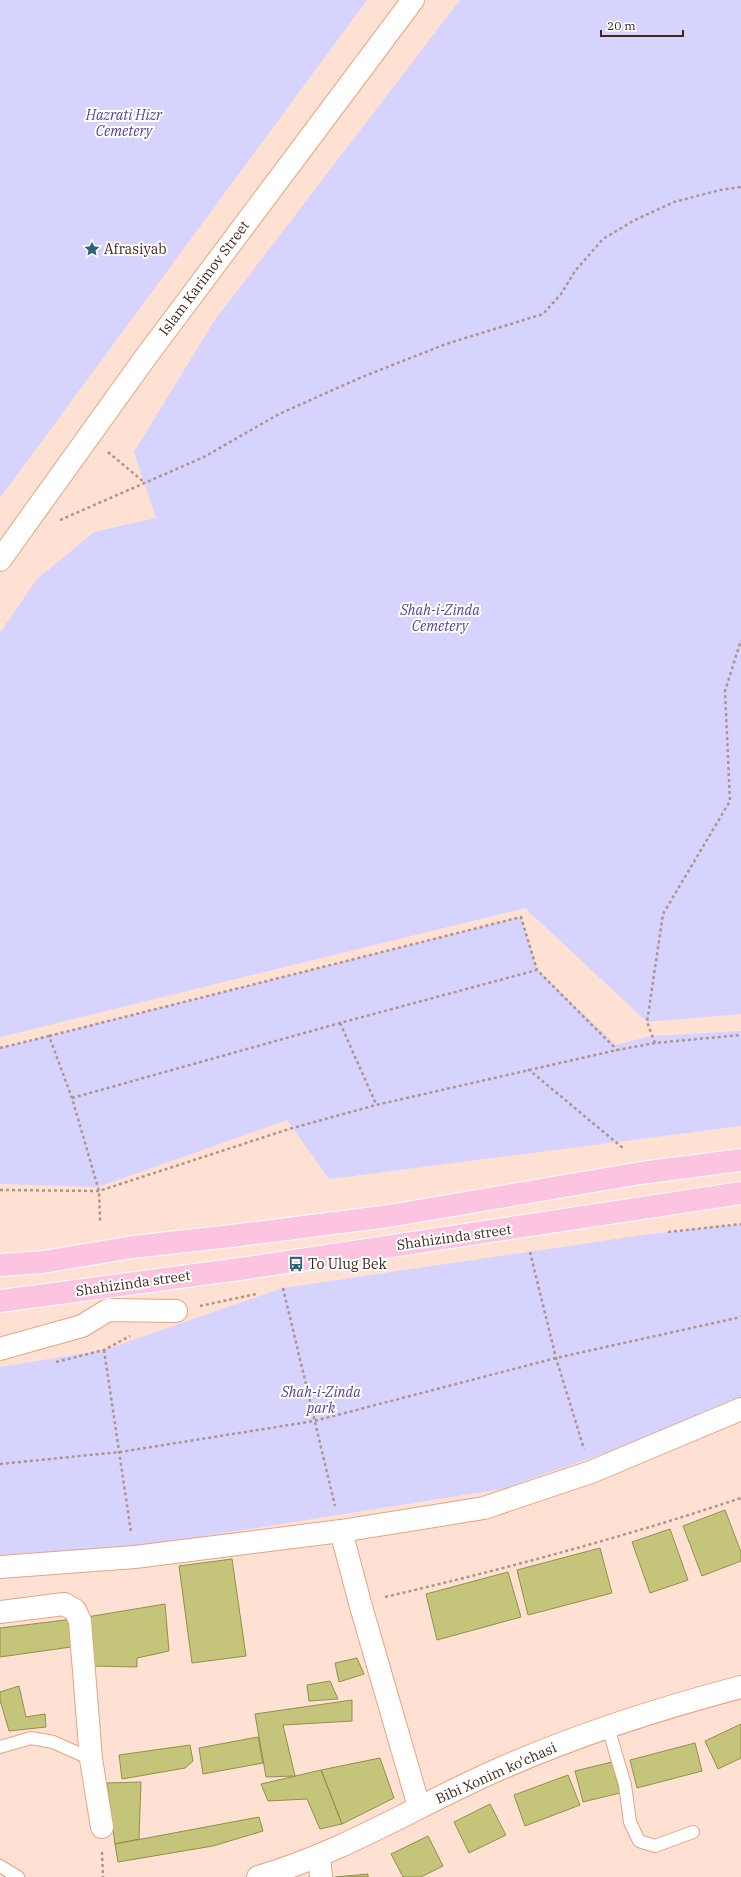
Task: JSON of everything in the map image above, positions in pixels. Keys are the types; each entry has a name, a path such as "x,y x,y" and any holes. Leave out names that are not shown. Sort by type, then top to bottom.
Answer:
{"main road":[{"path":"0,1266 43,1262 133,1247 390,1216 641,1173 741,1160"},
{"name":"Shahizinda street","path":"0,1301 247,1268 741,1193"}],"street":[{"name":"Islam Karimov Street","path":"0,560 88,435 413,0"},
{"path":"0,1349 82,1326 108,1310 176,1311"},
{"path":"0,1567 135,1557 341,1531 484,1508 591,1472 741,1409"},
{"path":"341,1531 360,1603 419,1807"},
{"path":"0,1612 64,1604 75,1610 80,1621 91,1759 102,1827"},
{"name":"Bibi Xonim ko'chasi","path":"258,1877 286,1869 369,1834 419,1807 495,1771 608,1727 679,1703 741,1687"},
{"path":"319,1855 321,1877"}],"lane":[{"path":"608,1727 625,1785 630,1822 639,1841 655,1846 693,1832"},
{"path":"0,1747 31,1738 53,1742 91,1759"},
{"path":"0,1866 18,1877"}],"path":[{"path":"54,523 204,457 279,414 362,377 446,344 543,314 561,294 575,271 603,239 633,221 674,202 720,190 741,187"},
{"path":"88,435 145,483"},
{"path":"655,1043 647,1022 663,914 730,802 725,692 741,640"},
{"path":"0,1048 521,917 536,970 618,1050"},
{"path":"72,1098 340,1022 536,970"},
{"path":"340,1022 376,1105"},
{"path":"48,1036 72,1098 99,1191 100,1222"},
{"path":"0,1190 99,1191 289,1130 376,1105 527,1069 655,1043 741,1036"},
{"path":"527,1069 626,1151"},
{"path":"665,1232 741,1224"},
{"path":"523,1253 538,1251"},
{"path":"530,1252 556,1358 591,1472"},
{"path":"276,1290 291,1287"},
{"path":"283,1288 341,1531"},
{"path":"176,1311 260,1293"},
{"path":"0,1464 120,1452 314,1421 556,1358 741,1317"},
{"path":"53,1362 104,1350 137,1332"},
{"path":"104,1350 135,1557"},
{"path":"360,1603 469,1577 587,1545 741,1498"},
{"path":"103,1866 103,1877"}],"green space":[{"name":"Hazrati Hizr Cemetery","path":"0,0 367,0 0,498"},
{"name":"Shah-i-Zinda Cemetery","path":"460,0 741,0 741,1014 647,1022 525,908 0,1037 0,633 36,580 94,532 156,518 134,452 214,321"},
{"path":"521,917 537,970 616,1045 651,1036 741,1031 741,1126 329,1179 287,1120 98,1187 0,1184 0,1048"},
{"name":"Shah-i-Zinda park","path":"741,1224 741,1405 502,1489 155,1544 0,1555 0,1367 104,1350 283,1288 650,1234"}],"building":[{"path":"725,1510 741,1552 741,1561 702,1576 683,1526"},
{"path":"670,1529 688,1580 650,1593 632,1542"},
{"path":"600,1548 612,1593 528,1615 517,1570"},
{"path":"232,1559 246,1656 192,1663 179,1566"},
{"path":"508,1572 521,1617 437,1640 426,1594"},
{"path":"165,1604 169,1651 137,1658 137,1667 91,1666 87,1617"},
{"path":"73,1619 78,1646 0,1657 0,1628"},
{"path":"357,1658 364,1674 339,1682 335,1663"},
{"path":"330,1681 338,1699 309,1701 307,1685"},
{"path":"19,1686 26,1717 45,1714 46,1727 9,1731 0,1700 0,1692"},
{"path":"352,1700 352,1721 283,1725 295,1776 266,1777 255,1714"},
{"path":"741,1724 741,1758 718,1769 705,1741"},
{"path":"258,1737 263,1763 203,1774 199,1748"},
{"path":"695,1743 702,1771 637,1788 630,1760"},
{"path":"190,1745 193,1761 185,1768 122,1779 119,1755"},
{"path":"380,1758 394,1798 342,1824 321,1770"},
{"path":"612,1762 620,1793 583,1802 575,1771"},
{"path":"321,1770 342,1824 320,1829 307,1799 268,1801 261,1784"},
{"path":"568,1775 580,1805 525,1826 514,1795"},
{"path":"141,1782 139,1839 115,1844 107,1783"},
{"path":"490,1804 506,1835 469,1853 454,1822"},
{"path":"259,1817 263,1831 213,1846 118,1862 115,1844"},
{"path":"428,1836 443,1866 421,1877 403,1877 391,1854"},
{"path":"368,1874 368,1877 335,1877"}],"place":[{"name":"Afrasiyab","path":"92,249"},
{"name":"To Ulug Bek","path":"296,1264"}]}
